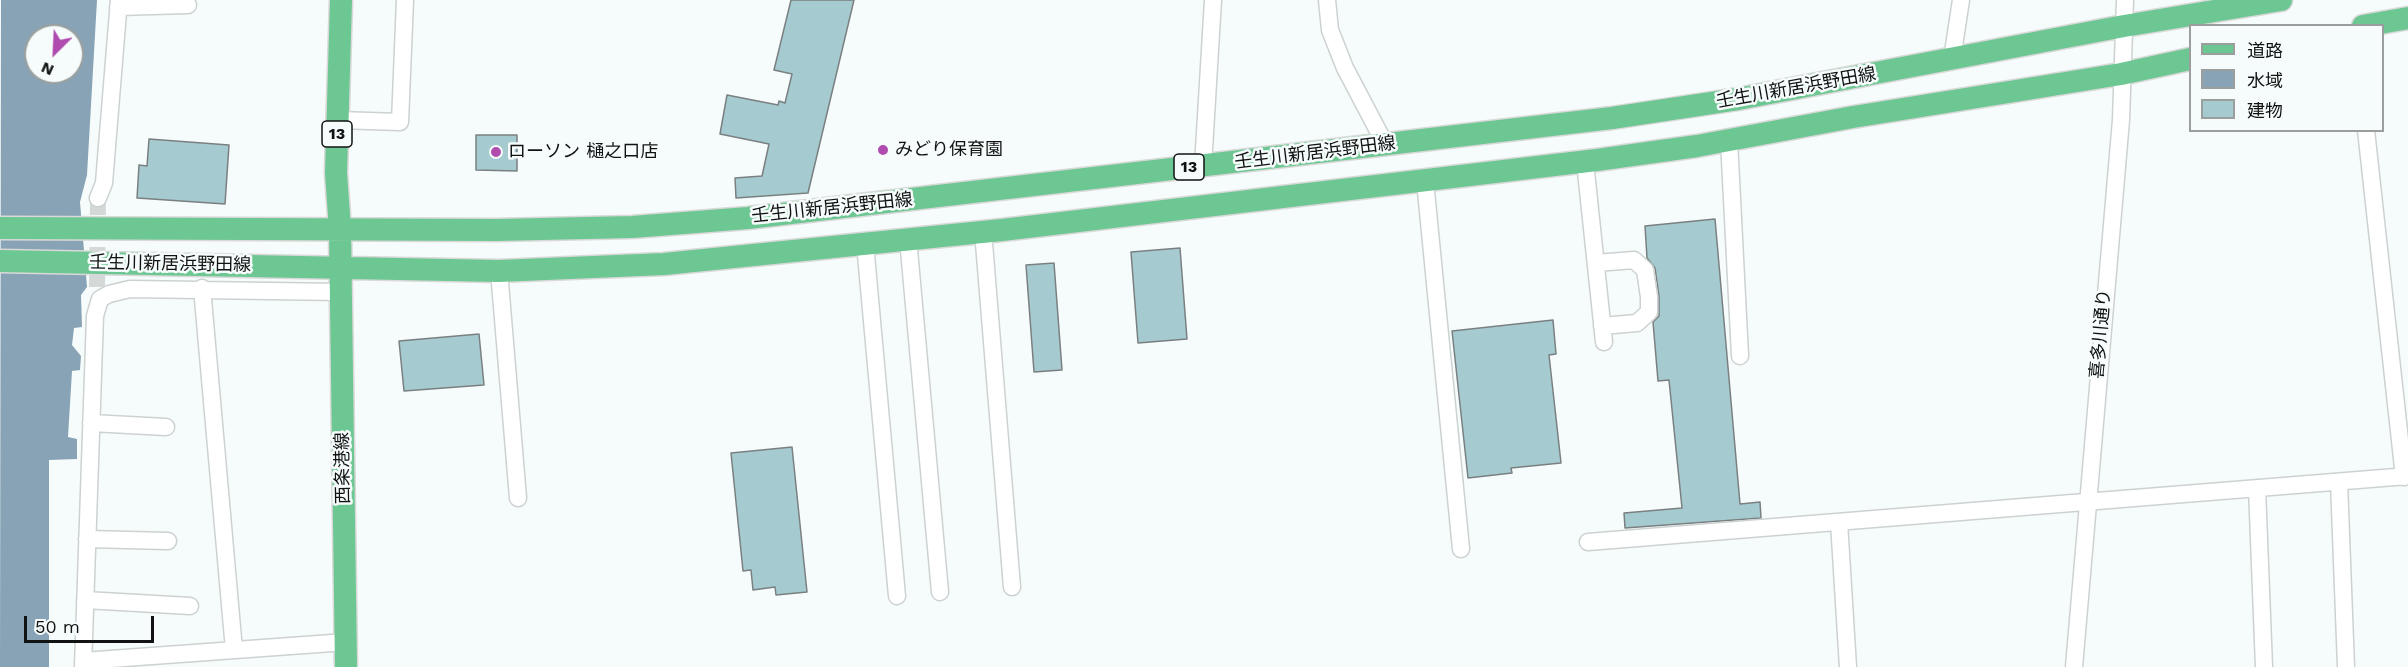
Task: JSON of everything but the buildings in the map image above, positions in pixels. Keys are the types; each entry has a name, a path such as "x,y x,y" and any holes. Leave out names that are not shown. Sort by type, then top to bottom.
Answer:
{"main road":[{"name":"13","path":"340,268 336,173 341,0"},
{"name":"壬生川新居浜野田線","path":"0,228 87,226 497,230 632,227 748,218 1612,118 1726,101 2124,26 2281,0"},
{"path":"2375,24 2408,18"},
{"name":"壬生川新居浜野田線","path":"0,261 499,271 664,264 908,240 1586,162 2121,74 2189,60"},
{"name":"西条港線","path":"340,268 346,667"}],"street":[{"path":"338,120 400,122 405,0"},
{"path":"1203,166 1213,0"},
{"path":"1327,0 1330,30 1345,68 1385,144"},
{"path":"1952,59 1961,0"},
{"name":"喜多川通り","path":"2074,667 2121,120 2125,0"},
{"path":"98,198 104,183 119,4 188,4"},
{"path":"1588,542 2406,476 2366,132"},
{"path":"1729,140 1740,356"},
{"path":"1586,162 1603,334 1637,323 1649,312 1645,270 1634,260 1596,263"},
{"path":"1425,181 1461,549"},
{"path":"983,231 1012,586"},
{"path":"908,240 940,592"},
{"path":"865,244 897,596"},
{"path":"499,271 518,498"},
{"path":"97,287 83,664 346,642"},
{"path":"97,306 100,299 109,294 130,288 340,292"},
{"path":"202,288 234,650"},
{"path":"91,423 166,427"},
{"path":"2339,482 2346,667"},
{"path":"2257,489 2264,667"},
{"path":"1839,522 1848,667"},
{"path":"87,539 168,541"},
{"path":"85,600 190,606"}],"water":[{"path":"1,0 97,0 87,175 80,202 87,287 81,295 82,327 74,328 72,345 81,356 80,370 72,371 68,437 77,439 77,459 49,460 49,667 0,667"}],"tunnel":[{"path":"97,287 98,198"}],"place":[{"name":"みどり保育園","path":"883,150"},
{"name":"ローソン 樋之口店","path":"496,152"}]}
